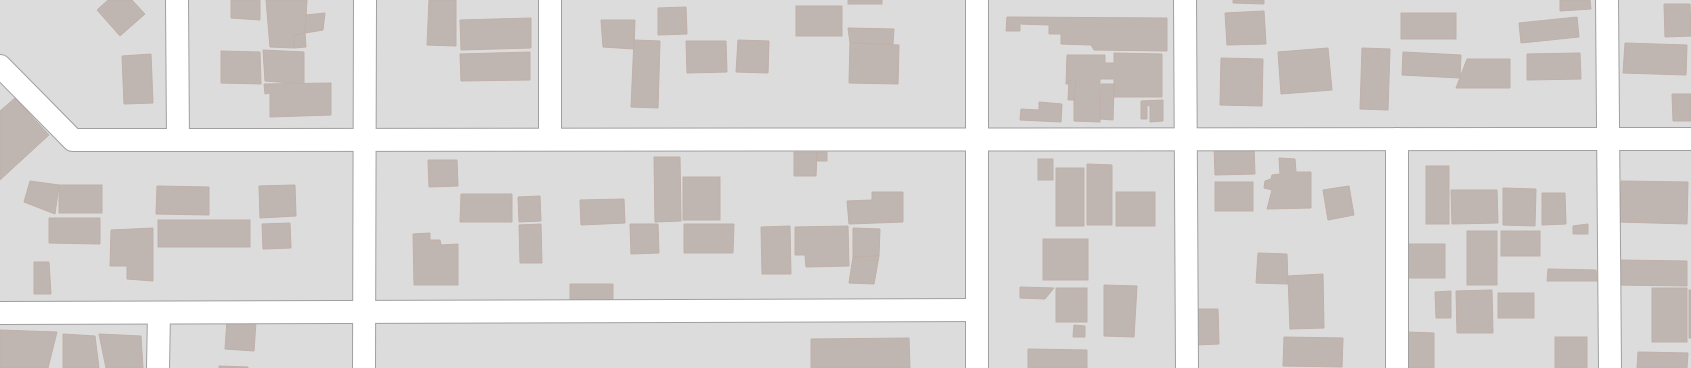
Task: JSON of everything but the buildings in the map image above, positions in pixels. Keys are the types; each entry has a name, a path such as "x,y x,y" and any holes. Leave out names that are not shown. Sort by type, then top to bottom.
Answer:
{"street":[{"path":"176,0 178,140"},
{"path":"364,368 365,0"},
{"path":"550,0 550,139"},
{"path":"977,0 977,368"},
{"path":"1185,0 1187,368"},
{"path":"1607,0 1610,368"},
{"path":"0,66 73,140 1691,139"},
{"path":"1398,139 1398,368"},
{"path":"0,313 977,310"},
{"path":"158,368 159,313"}],"shaded area":[{"path":"0,0 1691,0 1691,368 0,368"}]}
